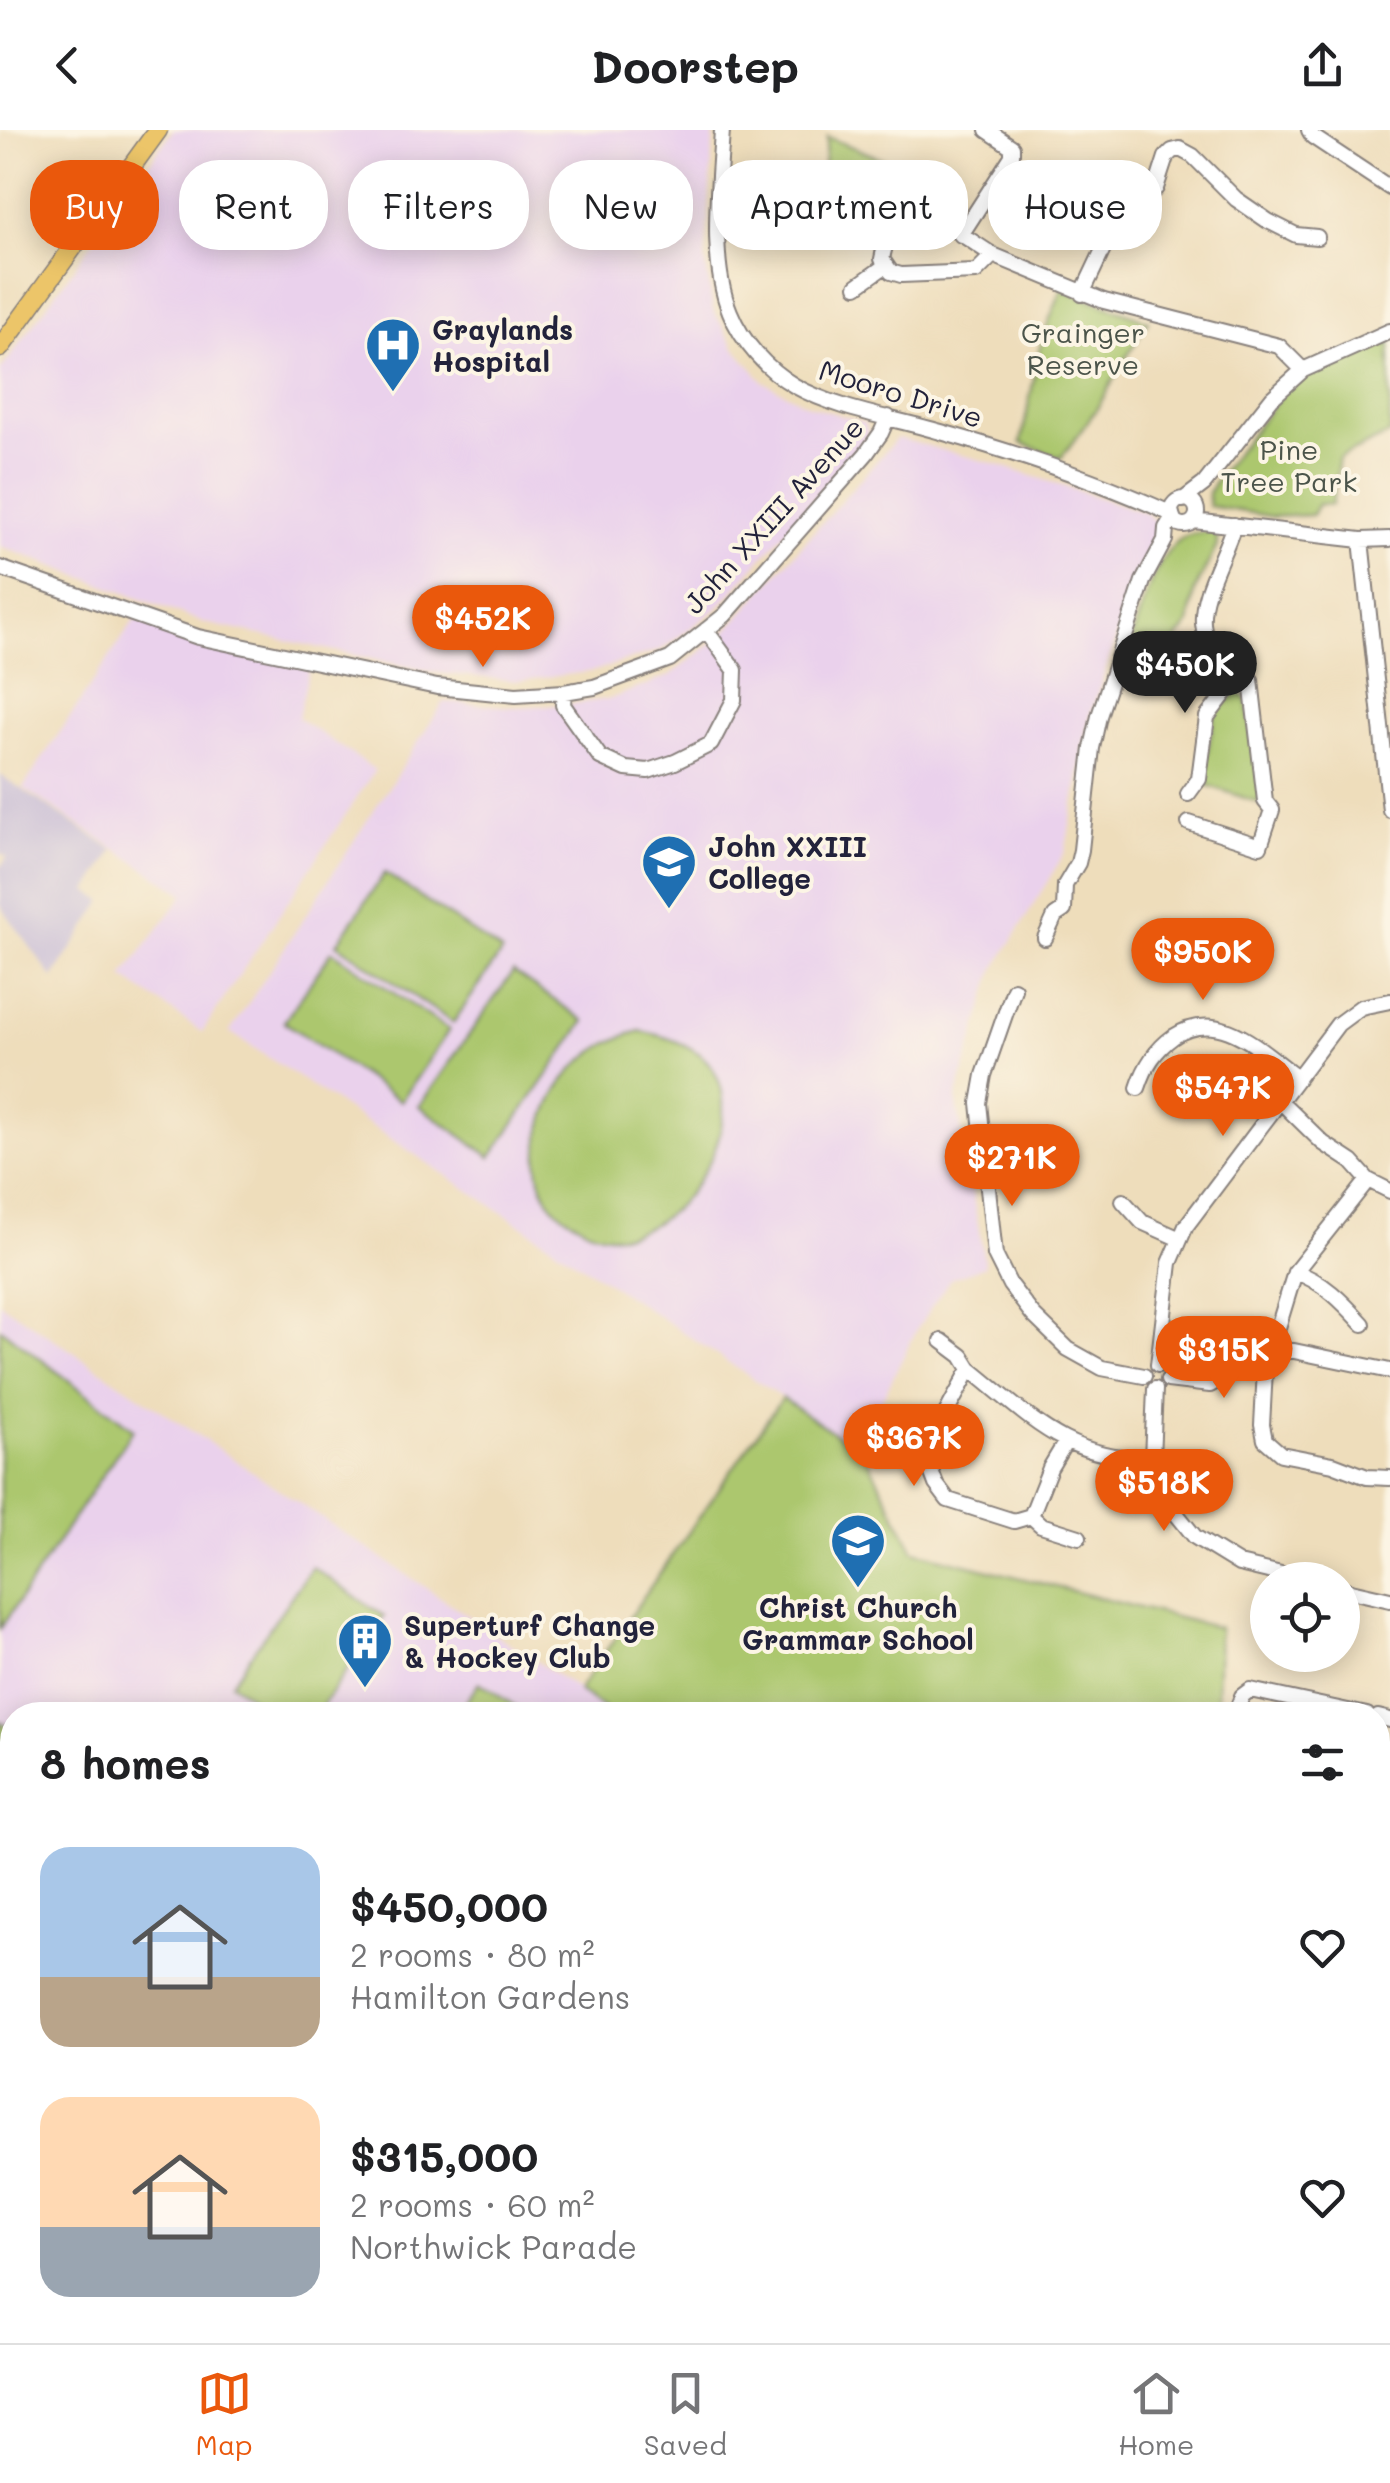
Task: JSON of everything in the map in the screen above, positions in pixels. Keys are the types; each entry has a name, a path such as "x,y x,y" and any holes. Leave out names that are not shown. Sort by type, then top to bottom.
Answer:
{"main road":[{"path":"0,336 147,130"},
{"path":"0,348 158,130"}],"street":[{"name":"Mooro Drive","path":"722,130 718,261 723,292 737,327 761,358 794,385 812,394 1028,458 1184,512 1228,523 1362,540 1390,539"},
{"path":"968,226 1012,156 1012,147 987,130"},
{"path":"1309,130 1313,137 1390,188"},
{"path":"1082,294 1109,237 1156,188 1166,157 1180,149 1193,156 1236,199 1268,221 1296,235 1318,238"},
{"path":"968,239 994,255 1082,294 1279,346 1303,370"},
{"path":"884,250 885,266 901,275 976,272 994,255"},
{"path":"857,286 885,266"},
{"path":"1045,938 1055,916 1064,910 1065,885 1078,863 1092,748 1108,684 1143,581 1165,540 1272,398 1303,370 1390,331"},
{"name":"John XXIII Avenue","path":"0,568 198,638 436,687 516,695 594,687 670,659 725,615 866,454 882,433 888,417"},
{"path":"1189,823 1260,846 1272,810 1265,801 1246,677 1212,650 1200,612 1228,523"},
{"path":"1362,540 1390,810"},
{"path":"564,692 564,705 600,757 626,769 648,771 675,762 711,744 734,700 735,670 706,630"},
{"path":"1188,794 1199,779 1208,717 1246,677"},
{"path":"1014,989 984,1076 979,1104 995,1255 1010,1285 1033,1315 1068,1349 1102,1368 1144,1376"},
{"path":"1158,1365 1170,1264 1180,1239 1279,1100 1348,1014 1374,1002 1390,1001"},
{"path":"1138,1088 1144,1068 1163,1044 1182,1030 1206,1025 1240,1035 1297,1077"},
{"path":"1279,1100 1368,1180 1390,1191"},
{"path":"1368,1180 1294,1272 1276,1334 1266,1351 1262,1425 1270,1446 1281,1454 1333,1464 1368,1477 1390,1478"},
{"path":"1123,1201 1142,1222 1180,1239"},
{"path":"1294,1272 1311,1277 1340,1299 1363,1324"},
{"path":"942,1341 1065,1443 1123,1459 1152,1458"},
{"path":"1144,1376 1148,1385 1210,1384 1266,1351 1294,1351 1390,1371"},
{"path":"1144,1376 1149,1368 1158,1365 1166,1369 1152,1458 1166,1501 1194,1537 1250,1567"},
{"path":"970,1368 927,1460 936,1484 948,1500 1014,1521 1031,1516"},
{"path":"1031,1516 1050,1468 1065,1443"},
{"path":"1031,1516 1040,1525 1079,1537"},
{"path":"1360,1593 1390,1600"},
{"path":"1239,1702 1250,1690 1306,1702"}],"shaded area":[{"name":"Graylands Hospital","path":"173,130 714,130 705,260 713,310 737,351 764,382 810,406 865,423 869,436 718,608 661,650 594,671 518,681 438,673 205,623 0,546 0,371 87,250 159,250 159,160 151,160"},
{"name":"John XXIII College","path":"897,438 995,464 1146,513 1156,523 1157,535 1136,580 1090,716 1065,852 994,971 956,1098 985,1266 950,1279 917,1329 857,1449 865,1454 914,1551 1219,1628 1217,1702 0,1702 0,1303 579,1690 782,1398 230,1032 444,702 514,707 610,699 669,676 722,636"},
{"path":"135,619 310,666 298,718 375,770 202,1032 123,977 184,894 23,788"},
{"path":"0,775 114,850 88,891 103,901 53,978 0,905 0,868 7,857 0,853"}],"green space":[{"path":"827,137 885,160 824,160"},
{"name":"Grainger Reserve","path":"1062,289 1148,321 1096,410 1061,458 1021,443 1042,338"},
{"name":"Pine Tree Park","path":"1390,342 1390,434 1339,458 1332,505 1318,504 1312,515 1274,517 1209,506 1208,493 1221,473 1294,378"},
{"path":"1213,531 1217,546 1195,590 1189,624 1155,668 1140,668 1125,659 1146,594 1162,561 1182,538"},
{"path":"1236,693 1245,697 1248,708 1262,804 1201,783 1215,714"},
{"path":"385,873 502,952 453,1023 337,944"},
{"path":"332,951 449,1030 401,1101 284,1022"},
{"path":"513,972 585,1021 491,1157 419,1106"},
{"path":"640,1031 673,1040 703,1057 720,1084 723,1116 714,1150 697,1183 672,1211 643,1229 611,1235 580,1225 555,1208 540,1176 539,1140 550,1104 576,1066 601,1047"},
{"path":"0,1328 133,1429 0,1629"},
{"name":"Christ Church Grammar School","path":"782,1398 865,1454 914,1551 1219,1628 1217,1702 594,1702 578,1691"},
{"path":"312,1567 384,1616 325,1702 258,1702 231,1683"},
{"path":"479,1682 509,1702 466,1702"}],"place":[{"name":"Graylands Hospital","path":"393,394"},
{"name":"John XXIII College","path":"669,911"},
{"name":"Christ Church Grammar School","path":"858,1590"},
{"name":"Superturf Change & Hockey Club","path":"365,1690"}]}
